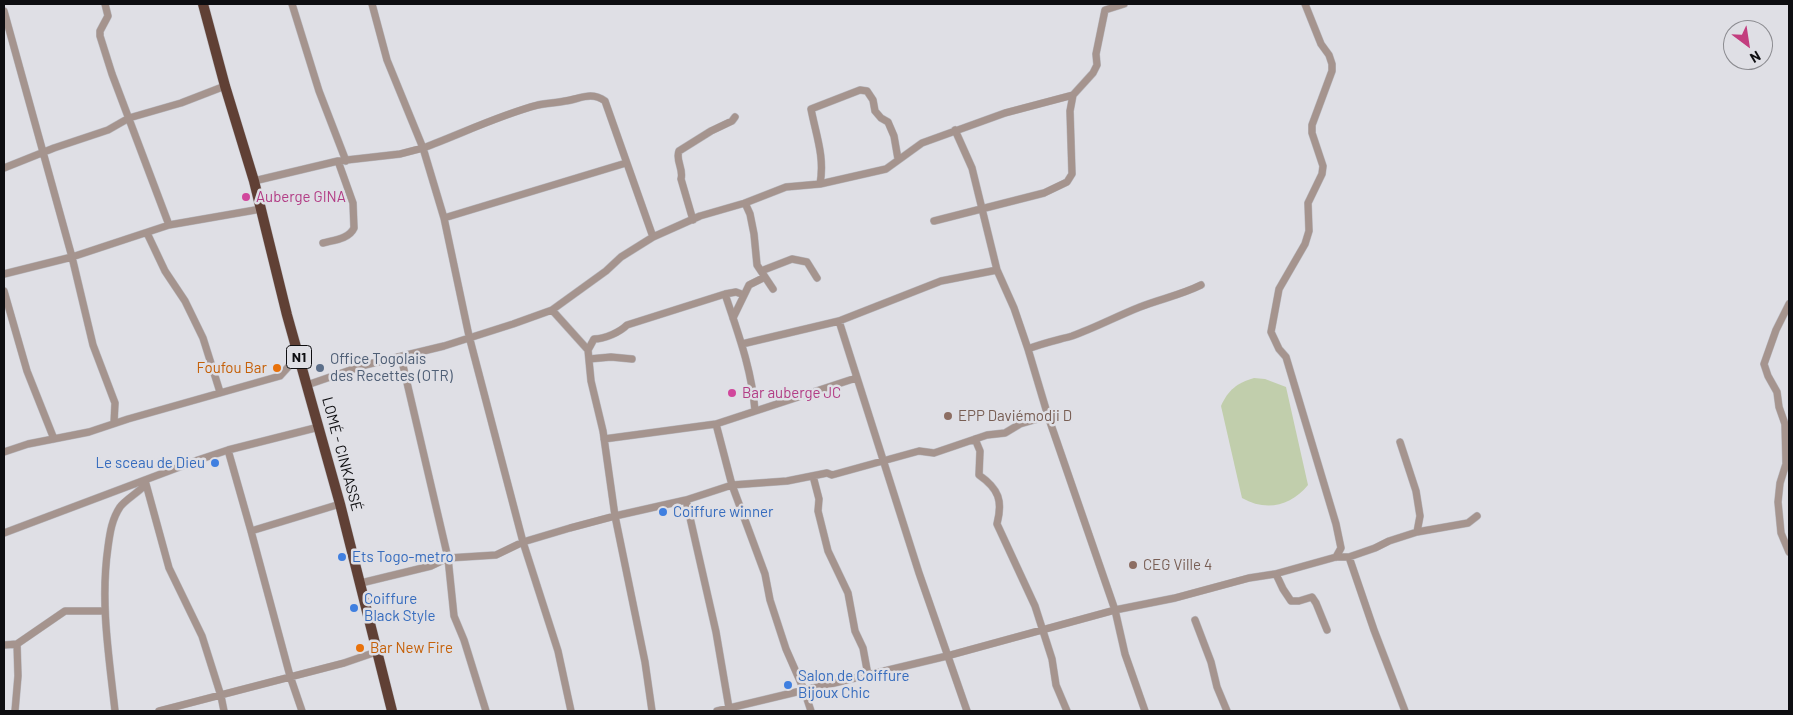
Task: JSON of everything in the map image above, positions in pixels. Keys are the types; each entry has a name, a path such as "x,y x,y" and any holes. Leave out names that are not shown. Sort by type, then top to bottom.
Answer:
{"highway":[{"name":"LOMÉ - CINKASSÉ","path":"203,4 225,86 254,181 287,315 361,583 376,652 392,711"}],"street":[{"path":"104,4 108,16 100,31 100,36 112,74 169,225"},
{"path":"292,4 342,161 353,203 354,228 352,232 345,237 323,243"},
{"path":"372,4 387,60 423,148 444,218 469,338 523,542 558,651 571,711"},
{"path":"934,221 1044,193 1067,182 1072,174 1070,111 1073,95 1097,65 1096,54 1105,7 1124,4"},
{"path":"1305,4 1320,44 1329,55 1332,64 1329,81 1312,125 1312,133 1323,166 1322,174 1308,203 1309,231 1305,244 1279,289 1271,332 1279,349 1286,357 1336,524 1341,548 1336,557"},
{"path":"4,11 72,257 93,345 116,403 114,423"},
{"path":"4,168 108,130 130,118 181,104 225,86"},
{"path":"820,184 822,169 821,151 811,109 860,90 866,91 873,100 875,111 888,122 894,136 898,159"},
{"path":"254,181 342,161 400,154 423,148 500,117 539,105 597,95 605,101 653,237"},
{"path":"307,385 366,365 469,338 552,310 606,271 621,257 653,237 693,220 745,203 786,186 820,184 886,169 922,143 1005,113 1073,95"},
{"path":"693,220 680,179 682,174 677,154 711,131 732,121 735,117"},
{"path":"955,130 972,168 997,270 1014,308 1048,416 1116,610 1126,654 1145,711"},
{"path":"444,218 626,163"},
{"path":"745,203 750,214 754,234 757,264 773,289"},
{"path":"4,274 72,257 169,225 260,209"},
{"path":"147,233 165,271 185,301 203,338 220,392"},
{"path":"733,318 749,285 763,274 792,259 807,262 817,278"},
{"path":"742,344 839,321 941,281 997,270"},
{"path":"1028,349 1074,335 1124,313 1160,299 1183,294 1201,285"},
{"path":"4,291 27,370 54,439"},
{"path":"652,711 645,662 615,516 604,439 591,381 588,350 594,339 621,331 627,325 725,294 736,292 744,295"},
{"path":"725,294 742,344 753,387 755,411"},
{"path":"1789,304 1776,330 1764,364 1777,392 1779,407 1785,424 1786,464 1780,482 1778,507 1781,533 1789,552"},
{"path":"552,310 588,350"},
{"path":"839,321 882,461 967,711"},
{"path":"4,452 28,444 89,432 114,423 280,376 299,355"},
{"path":"401,356 448,558 454,616 464,640 486,711"},
{"path":"589,359 611,357 632,359"},
{"path":"604,439 716,424 856,378"},
{"path":"361,583 431,566 448,558 496,555 523,542 615,516 686,500 732,485 787,481 826,473 832,475 919,451 934,453 975,439 1005,433 1020,424 1048,416"},
{"path":"716,424 732,485 765,574 770,600 786,649 811,711"},
{"path":"4,532 146,483 228,450 319,427"},
{"path":"975,439 980,451 979,475 990,483 1000,501 1000,513 997,524 1036,606 1052,659 1056,685 1067,711"},
{"path":"1400,442 1416,491 1420,516 1417,532"},
{"path":"228,450 290,676 302,711"},
{"path":"813,476 819,499 818,512 828,551 848,593 855,631 863,648 868,675"},
{"path":"116,711 104,611 104,574 111,524 121,506 138,494 146,483"},
{"path":"146,483 169,568 202,636 224,711"},
{"path":"686,500 716,632 729,708"},
{"path":"251,531 340,504"},
{"path":"716,711 729,708 747,708 804,690 948,656 1116,610 1175,598 1249,578 1276,574 1336,557 1349,557 1376,548 1388,541 1417,532 1468,522 1477,516"},
{"path":"1349,557 1405,711"},
{"path":"1276,574 1282,589 1291,601 1312,597 1327,630"},
{"path":"4,645 17,644 65,611 104,611"},
{"path":"1196,620 1226,711"},
{"path":"15,711 18,676 17,644"},
{"path":"159,711 344,663 376,652"}],"green space":[{"path":"1254,378 1265,379 1286,387 1308,485 1294,498 1278,505 1260,505 1242,498 1221,406 1234,388"}],"place":[{"name":"Auberge GINA","path":"246,197"},
{"name":"Foufou Bar","path":"277,368"},
{"name":"Office Togolais des Recettes (OTR)","path":"320,368"},
{"name":"Bar auberge JC","path":"732,393"},
{"name":"EPP Daviémodji D","path":"948,416"},
{"name":"Le sceau de Dieu","path":"215,463"},
{"name":"Coiffure winner","path":"663,512"},
{"name":"Ets Togo-metro","path":"342,557"},
{"name":"CEG Ville 4","path":"1133,565"},
{"name":"Coiffure Black Style","path":"354,608"},
{"name":"Bar New Fire","path":"360,648"},
{"name":"Salon de Coiffure Bijoux Chic","path":"788,685"}]}
